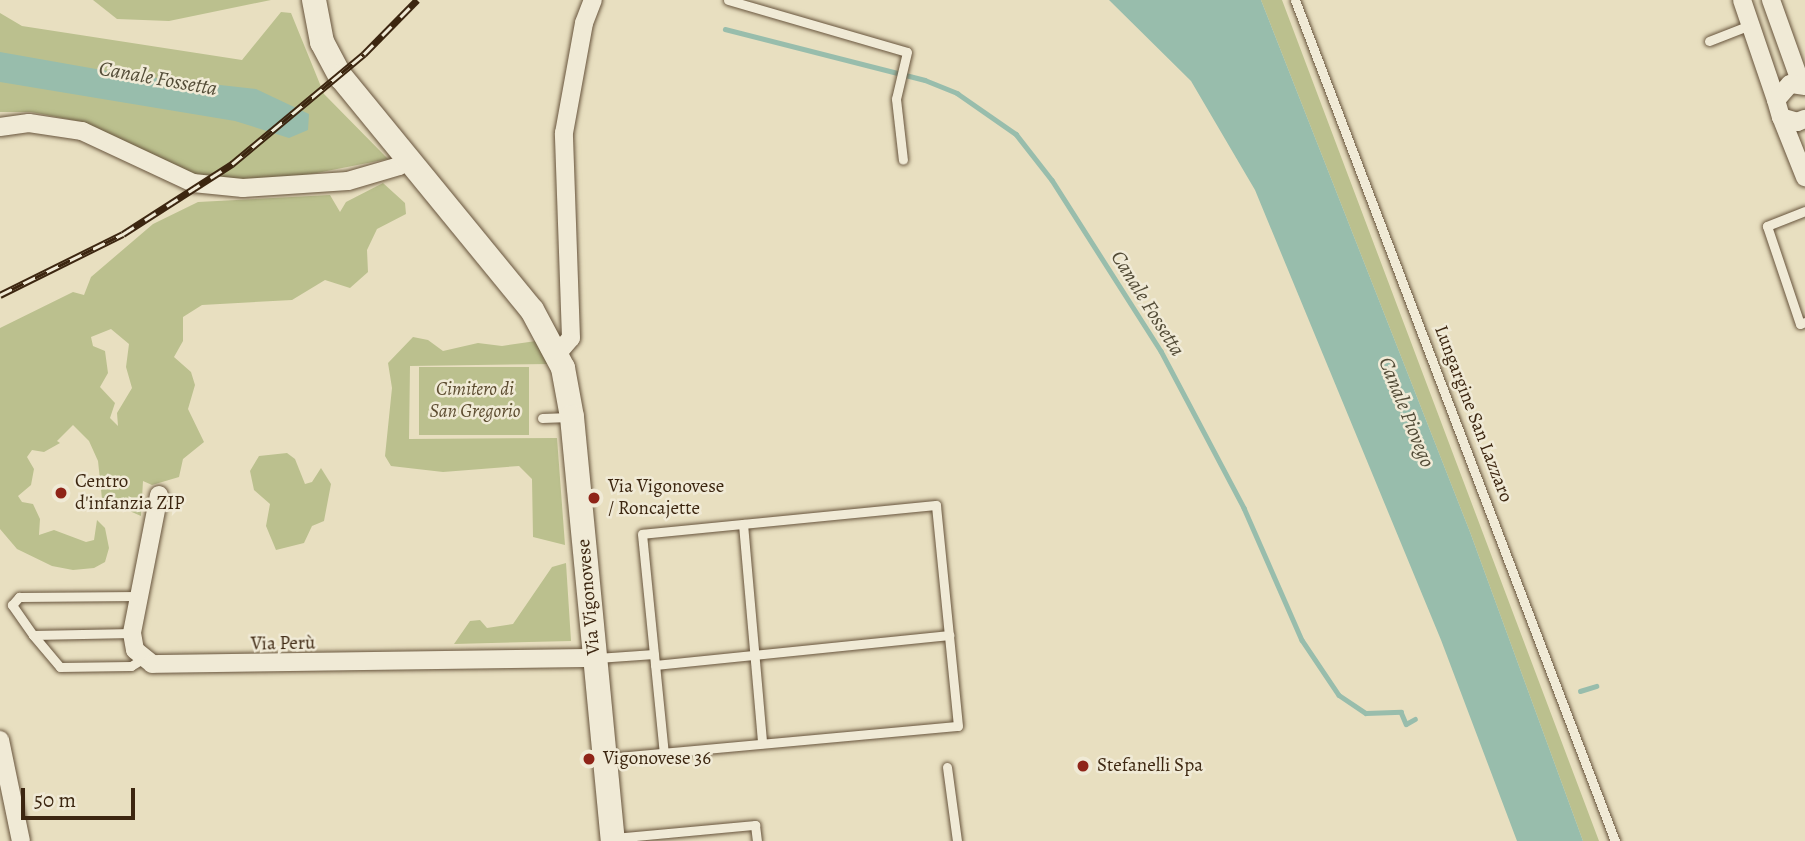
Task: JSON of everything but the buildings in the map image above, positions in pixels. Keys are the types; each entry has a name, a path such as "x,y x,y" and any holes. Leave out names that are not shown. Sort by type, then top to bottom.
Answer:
{"main road":[{"name":"Via Vigonovese","path":"314,0 327,56 525,301 557,354 572,417 612,840"}],"street":[{"path":"557,354 567,347 571,328 564,133 584,23 593,0"},
{"path":"1742,0 1778,108 1805,177"},
{"path":"1771,0 1803,85 1784,86 1778,108"},
{"path":"1778,108 1797,122 1805,119"},
{"path":"0,127 29,123 82,131 193,183 243,188 348,181 399,166 408,158"},
{"path":"142,659 135,650 132,633 159,495"},
{"name":"Via Perù","path":"142,659 162,666 595,658"},
{"path":"0,740 21,841"}],"lane":[{"path":"728,0 907,52 895,99 903,160"},
{"name":"Lungargine San Lazzaro","path":"1295,0 1615,841"},
{"path":"1709,41 1750,25"},
{"path":"1805,211 1767,226 1800,324 1805,322"},
{"path":"542,418 572,417"},
{"path":"604,758 958,726 936,505 642,534 664,752"},
{"path":"743,524 762,743"},
{"path":"138,596 19,597 12,605 60,667 131,666 142,659"},
{"path":"33,635 132,633"},
{"path":"655,665 949,635"},
{"path":"595,658 654,654"},
{"path":"947,767 957,841"},
{"path":"612,840 755,825 757,841"}],"green space":[{"path":"93,0 271,0 169,21 117,19"},
{"path":"1261,0 1282,0 1599,841 1583,841 1470,532"},
{"path":"281,12 291,13 324,94 388,159 281,180 196,180 83,122 31,112 0,112 0,13 22,26 242,60"},
{"path":"383,183 405,203 406,214 377,229 367,250 368,272 350,288 325,280 292,300 202,305 183,317 183,341 174,357 191,372 195,385 188,409 204,442 183,459 179,477 152,485 143,481 141,516 102,499 98,461 89,441 73,425 57,441 60,443 44,452 32,450 27,457 34,469 31,485 18,496 22,502 33,504 40,519 39,535 54,530 86,542 94,540 97,520 105,528 109,548 105,562 94,568 73,570 52,566 17,549 0,529 0,328 73,292 84,295 91,277 153,224 198,202 330,195 340,212 346,202","holes":["111,329 129,344 126,367 132,388 117,413 118,426 110,418 115,403 100,387 108,373 105,351 93,346 91,337"]},
{"path":"413,337 428,340 443,351 478,343 502,346 536,341 549,364 410,366 409,439 557,438 565,545 533,537 532,479 519,466 443,472 391,466 385,456 392,388 388,363"},
{"name":"Cimitero di San Gregorio","path":"419,367 529,367 529,435 419,435"},
{"path":"287,453 295,459 305,484 312,482 321,468 331,484 324,521 312,526 304,543 276,550 266,526 270,504 254,490 250,471 259,456"},
{"path":"566,563 571,641 454,644 470,621 480,620 487,628 513,624 552,567"}],"water":[{"name":"Canale Piovego","path":"1109,0 1261,0 1470,532 1583,841 1517,841 1441,640 1255,190 1191,81"},
{"path":"0,52 130,75 256,89 309,114 308,130 289,138 235,121 0,82"}],"waterway":[{"name":"Canale Fossetta","path":"725,29 925,80 957,93 1016,134 1052,180 1161,351 1244,508 1302,640 1339,695 1366,713 1401,712 1406,724 1415,719"},
{"name":"Canale Fossetta","path":"1580,691 1596,686"}],"railway":[{"path":"0,295 123,234 232,164 364,54 417,0"}],"place":[{"name":"Centro d'infanzia ZIP","path":"61,493"},
{"name":"Via Vigonovese / Roncajette","path":"594,498"},
{"name":"Vigonovese 36","path":"589,759"},
{"name":"Stefanelli Spa","path":"1083,766"}]}
